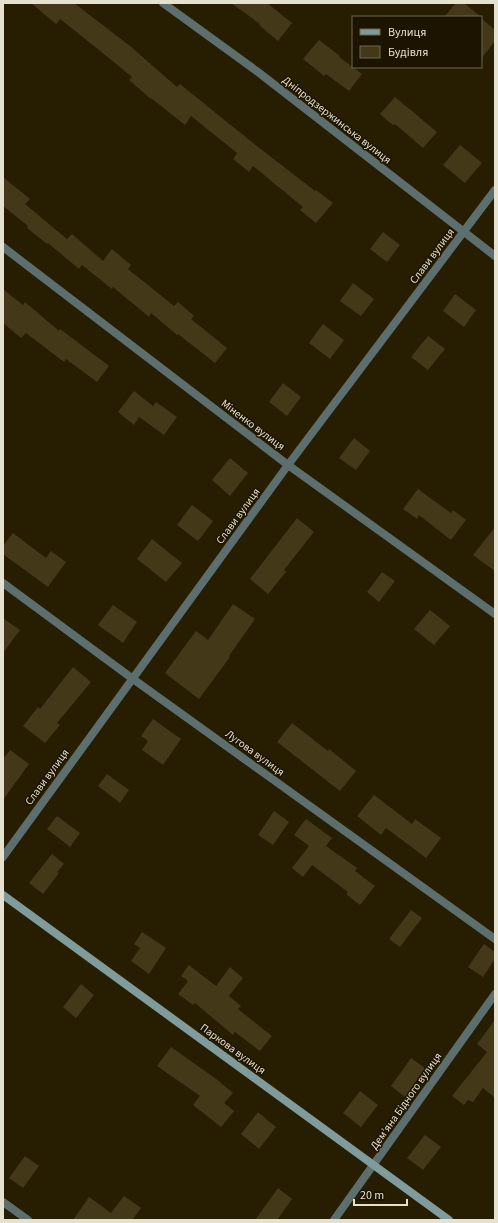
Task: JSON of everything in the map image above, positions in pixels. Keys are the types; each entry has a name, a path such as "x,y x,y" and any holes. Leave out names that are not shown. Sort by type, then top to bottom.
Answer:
{"street":[{"name":"Дніпродзержинська вулиця","path":"163,3 258,72 495,256"},
{"name":"Слави вулиця","path":"3,857 288,465 495,190"},
{"name":"Міненко вулиця","path":"3,247 288,465 495,614"},
{"name":"Лугова вулиця","path":"3,583 133,679 495,939"},
{"name":"Паркова вулиця","path":"3,895 449,1220"},
{"name":"Дем’яна Бідного вулиця","path":"334,1220 495,994"},
{"path":"3,1202 28,1220"}],"building":[{"path":"31,3 74,3 130,46 177,87 180,84 248,139 315,191 316,190 333,203 316,223 300,210 303,207 253,166 249,172 233,159 237,153 191,116 185,125 129,80 132,77 60,19 56,24"},
{"path":"231,3 267,3 292,23 278,41 259,25 260,24"},
{"path":"456,3 464,3 480,16 445,16"},
{"path":"482,19 495,30 495,41 482,58"},
{"path":"319,40 340,56 339,57 352,68 362,74 349,91 326,74 324,76 303,59"},
{"path":"395,97 437,132 423,148 395,124 393,125 380,114"},
{"path":"460,145 482,163 465,183 443,165"},
{"path":"3,177 30,199 25,204 67,239 72,234 103,261 112,249 131,265 128,269 174,306 178,302 194,316 191,319 227,348 215,363 178,334 177,335 151,313 149,317 113,287 112,289 82,265 79,269 48,243 47,244 27,228 28,226 3,206"},
{"path":"383,232 400,245 387,262 370,249"},
{"path":"353,283 374,299 361,316 340,301"},
{"path":"3,289 23,305 25,302 59,331 60,329 109,366 97,382 66,359 64,362 26,333 21,338 3,323"},
{"path":"455,294 476,310 464,327 443,311"},
{"path":"323,324 344,340 330,359 309,343"},
{"path":"428,336 445,349 428,370 411,357"},
{"path":"283,383 301,397 287,416 269,402"},
{"path":"134,391 153,406 156,402 177,417 164,435 139,417 134,425 118,412"},
{"path":"354,438 370,451 356,470 339,458"},
{"path":"230,458 248,473 230,496 212,480"},
{"path":"418,489 451,513 453,510 466,520 451,540 419,515 417,519 403,509"},
{"path":"192,505 213,521 198,541 177,525"},
{"path":"297,518 314,532 284,570 286,572 268,594 250,579"},
{"path":"495,527 495,571 473,555"},
{"path":"13,533 46,558 51,551 66,562 48,587 3,554 3,546"},
{"path":"152,539 182,563 166,582 137,559"},
{"path":"382,572 395,581 379,602 367,592"},
{"path":"233,604 255,619 229,656 230,657 199,699 165,673 196,631 208,640"},
{"path":"113,605 137,622 123,643 98,625"},
{"path":"430,610 450,626 434,645 414,629"},
{"path":"3,618 20,630 3,653"},
{"path":"73,667 91,682 57,723 60,725 45,743 23,726 38,707 40,709"},
{"path":"153,719 181,739 163,765 142,750 148,741 141,736"},
{"path":"292,723 328,751 329,749 356,771 340,791 277,742"},
{"path":"10,750 29,764 3,800 3,759"},
{"path":"107,774 129,790 120,803 98,786"},
{"path":"374,795 412,824 415,819 441,838 426,858 386,828 381,835 357,816"},
{"path":"274,811 289,822 273,845 258,835"},
{"path":"57,816 80,833 70,847 47,829"},
{"path":"306,819 332,838 326,846 357,868 355,871 375,886 360,905 346,894 348,892 312,865 303,877 292,868 309,846 294,835"},
{"path":"52,854 64,864 43,894 29,883"},
{"path":"411,910 422,918 400,947 389,939"},
{"path":"142,932 166,948 149,974 131,961 140,948 134,944"},
{"path":"484,944 495,952 495,959 483,977 468,967"},
{"path":"189,965 216,986 230,967 243,978 229,996 241,1006 238,1009 272,1036 260,1051 235,1032 233,1035 195,1003 193,1005 178,994 188,981 181,976"},
{"path":"81,984 94,995 76,1018 63,1007"},
{"path":"495,1020 495,1098 483,1088 473,1102 468,1100 464,1105 452,1096 487,1052 477,1044"},
{"path":"171,1047 215,1078 233,1093 224,1103 234,1111 221,1127 193,1105 200,1096 157,1066"},
{"path":"411,1058 425,1068 405,1097 391,1086"},
{"path":"360,1091 378,1105 361,1127 343,1113"},
{"path":"258,1112 276,1127 259,1149 241,1134"},
{"path":"425,1135 441,1147 423,1170 407,1158"},
{"path":"25,1156 39,1166 23,1188 9,1178"},
{"path":"278,1188 292,1199 277,1220 255,1220"},
{"path":"124,1196 141,1208 132,1220 73,1220 89,1197 111,1213"}]}
